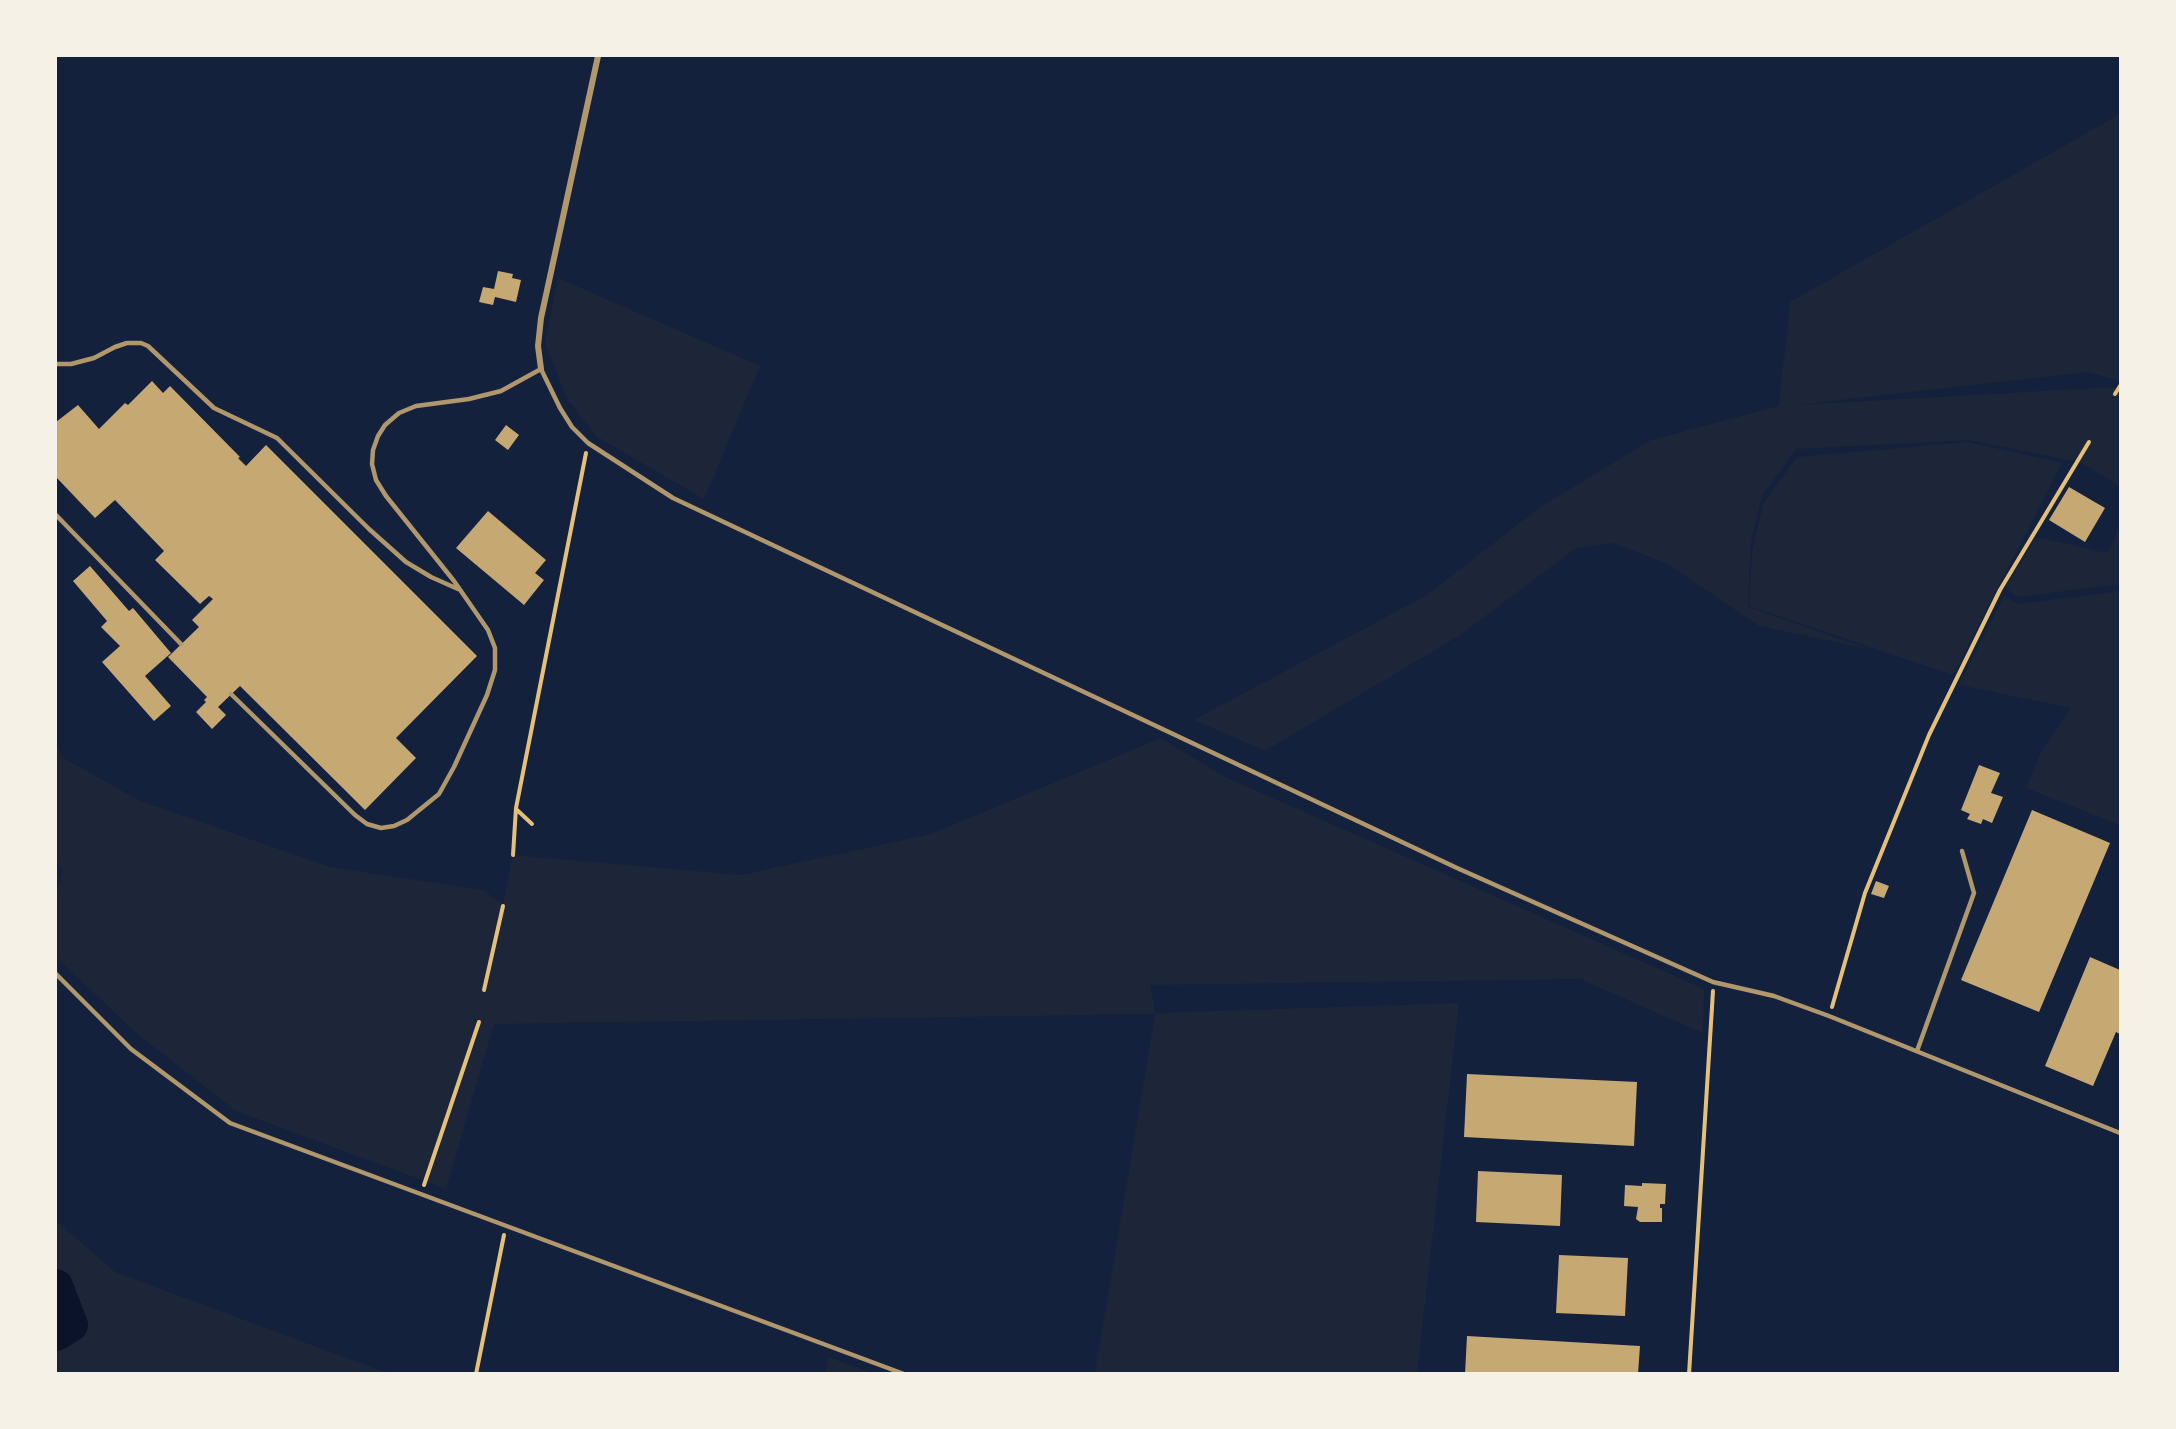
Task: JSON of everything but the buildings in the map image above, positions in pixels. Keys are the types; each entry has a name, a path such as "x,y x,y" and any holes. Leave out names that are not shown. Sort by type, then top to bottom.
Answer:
{"street":[{"path":"542,369 538,346 541,318 598,56"}],"lane":[{"path":"56,364 71,364 94,358 115,346 127,343 141,343 148,346 214,408 277,438 369,529 406,562 431,577 460,590"},
{"path":"231,694 367,824 381,828 400,823 440,794 487,695 495,670 495,648 488,630 460,590 376,480 372,464 373,450 385,425 399,413 416,406 469,399 501,391 542,369 560,408 572,427 588,443 684,503 1456,868 1713,982 1774,996 1829,1016 2121,1133"},
{"path":"56,515 181,644"},
{"path":"1917,1051 1974,893 1962,851"},
{"path":"56,974 131,1049 230,1123 904,1374"}],"path":[{"path":"2115,394 2121,386"},
{"path":"1829,1016 1865,893 1929,735 2000,590 2089,442"},
{"path":"513,855 516,808 588,443"},
{"path":"516,808 532,824"},
{"path":"484,990 503,906"},
{"path":"1689,1374 1713,982"},
{"path":"421,1194 480,1022"},
{"path":"476,1374 506,1225"}],"shaded area":[{"path":"2120,114 2120,381 2088,372 1796,405 2114,387 2120,389 2120,486 2080,462 1969,440 1796,449 1762,496 1751,543 1748,607 1869,649 1759,626 1668,564 1613,543 1576,548 1460,635 1265,751 1194,720 1427,595 1539,508 1651,440 1779,406 1790,302"},
{"path":"558,278 760,366 704,499 596,436 567,399 545,342"},
{"path":"1968,442 2062,463 1953,675 1749,606 1752,551 1763,504 1797,457"},
{"path":"2120,529 2120,584 2018,597 2005,588 2036,537 2107,553"},
{"path":"2120,591 2120,825 2026,788 2042,750 2071,708 1959,685 2004,596 2019,604"},
{"path":"1161,738 1223,776 1704,989 1703,1033 1580,979 1150,985 1155,1013 1459,1003 1417,1373 1095,1373 1155,1014 494,1024 446,1189 236,1111 135,1032 56,957 56,896 63,870 56,861 56,747 65,759 138,800 330,867 483,890 503,905 513,855 741,875 931,834"},
{"path":"56,1221 115,1272 387,1373 56,1373"},
{"path":"828,1357 872,1373 826,1373"}],"waterway":[{"path":"56,1286 71,1325 56,1334"}]}
